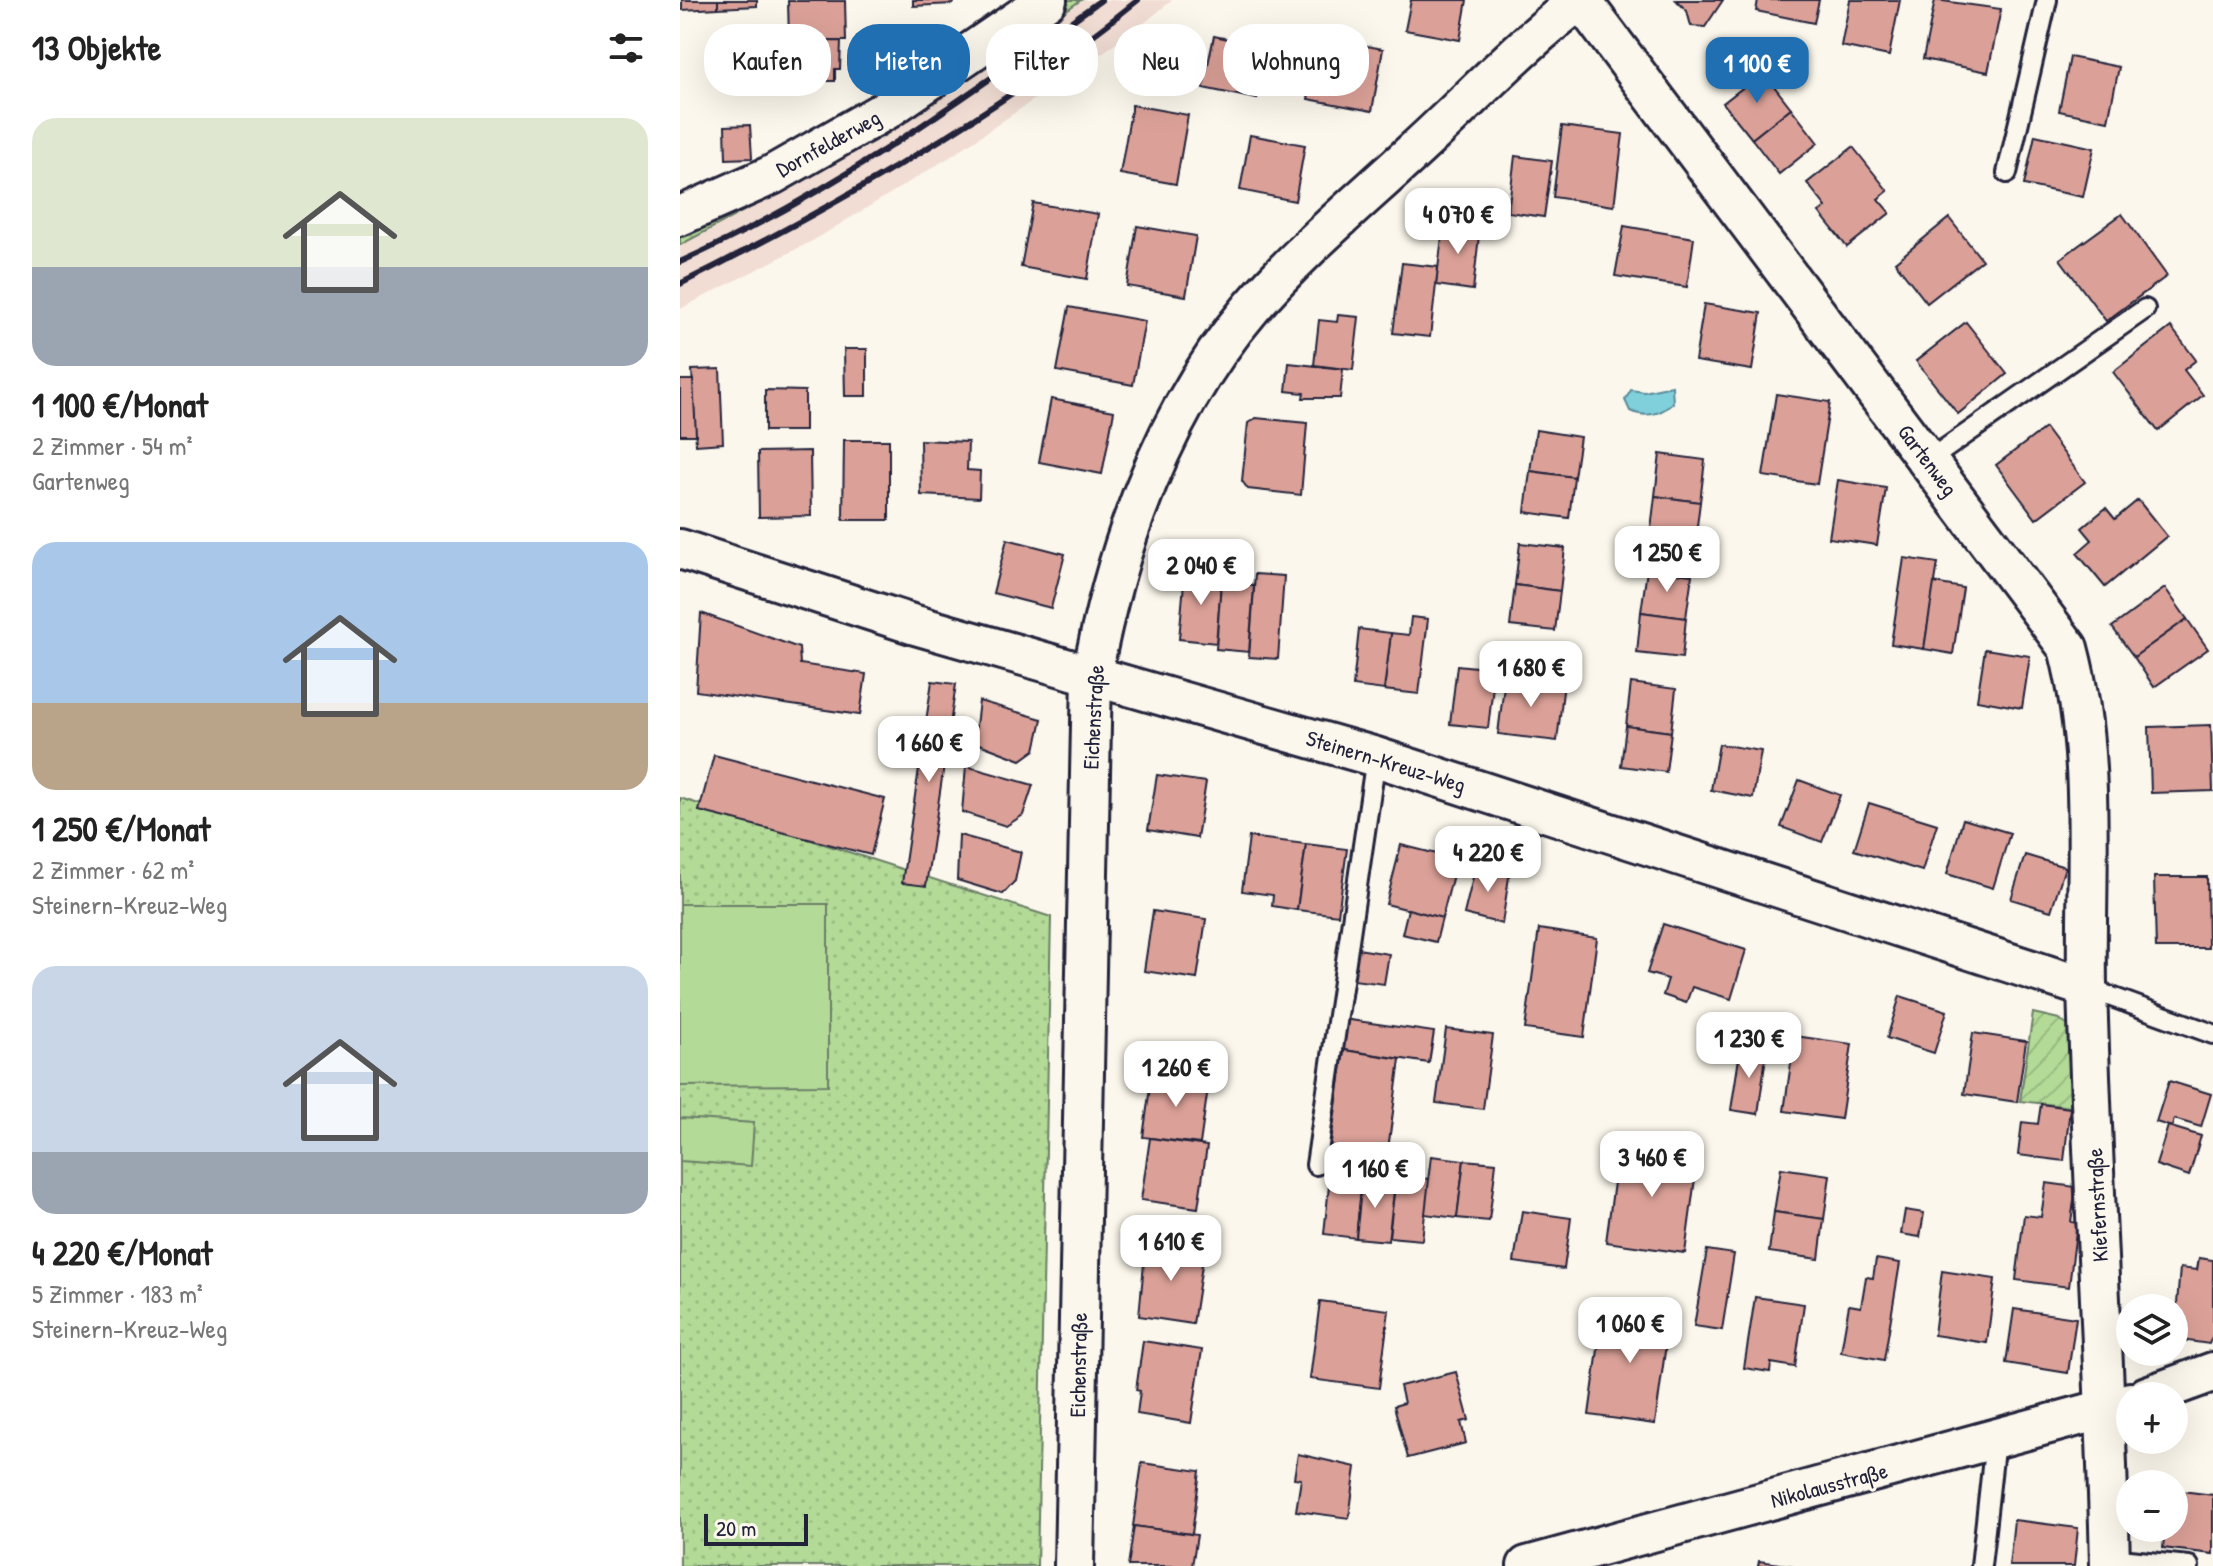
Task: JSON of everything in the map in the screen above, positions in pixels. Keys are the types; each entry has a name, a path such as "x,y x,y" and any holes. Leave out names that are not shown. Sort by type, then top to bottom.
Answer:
{"street":[{"name":"Dornfelderweg","path":"680,216 772,175 886,110 1047,0"},
{"name":"Gartenweg","path":"1581,0 2068,648 2080,694 2084,754 2087,988"},
{"name":"Eichenstraße","path":"1074,1566 1092,675 1103,614 1125,538 1150,474 1182,411 1219,350 1252,307 1317,239 1581,0"},
{"name":"Steinern-Kreuz-Weg","path":"680,549 912,624 1376,757 2087,988"},
{"name":"Kiefernstraße","path":"2087,988 2117,1382"},
{"path":"2186,1382 2213,1372"},
{"name":"Nikolausstraße","path":"1527,1566 2116,1407"},
{"name":"Kiefernstraße","path":"2110,1562 2116,1454"}],"lane":[{"path":"2007,173 2047,0"},
{"path":"1929,460 2145,309"},
{"path":"1316,1165 1376,757"},
{"path":"2087,988 2213,1034"},
{"path":"1981,1566 1995,1440"},
{"path":"2110,1562 2189,1566"}],"shaded area":[{"path":"1068,0 1172,0 1143,24 1114,24 1114,45 1098,56 1098,24 1032,24"},
{"path":"986,55 986,96 1039,96 950,157 814,240 680,309 680,233 873,130 924,96 970,96 970,65"}],"green space":[{"path":"1068,0 1081,0 1046,24 1032,24"},
{"path":"986,55 986,66 970,77 970,65"},
{"path":"924,96 942,96 886,135 680,245 680,233 873,130"},
{"path":"680,798 1051,917 1037,1566 680,1566"},
{"path":"680,904 828,904 828,1085 680,1086"},
{"path":"2033,1013 2059,1019 2075,1030 2080,1108 2020,1101"},
{"path":"680,1118 754,1123 751,1166 680,1161"}],"water":[{"path":"1672,386 1673,403 1658,413 1647,415 1630,411 1625,400 1631,390 1644,392"}],"building":[{"path":"682,0 718,0 718,8 682,10"},
{"path":"718,0 757,0 757,6 718,8"},
{"path":"913,0 953,0 953,4 913,6"},
{"path":"1411,0 1467,0 1460,40 1405,30"},
{"path":"1676,0 1723,0 1705,27 1691,26 1687,11"},
{"path":"1758,0 1819,0 1814,23 1756,11"},
{"path":"1850,0 1900,0 1889,56 1841,46"},
{"path":"1935,0 2001,9 1988,72 1923,59"},
{"path":"788,1 845,1 846,41 831,41 831,24 789,24"},
{"path":"1214,36 1223,38 1223,92 1207,89 1207,69"},
{"path":"831,41 841,41 840,69 835,69 835,81 831,81"},
{"path":"1369,46 1383,49 1372,111 1308,99 1309,96 1369,96"},
{"path":"2070,57 2119,67 2108,121 2059,111"},
{"path":"1763,72 1791,108 1752,139 1723,103"},
{"path":"1132,105 1188,115 1176,184 1120,174"},
{"path":"1791,108 1818,143 1779,174 1752,139"},
{"path":"750,125 752,158 726,159 725,126"},
{"path":"1562,126 1623,134 1614,206 1553,197"},
{"path":"1250,135 1305,145 1295,201 1240,190"},
{"path":"2035,135 2094,148 2083,197 2024,185"},
{"path":"1853,147 1888,191 1878,199 1890,213 1847,247 1819,212 1826,207 1807,183"},
{"path":"1515,156 1552,161 1544,217 1508,212"},
{"path":"1033,203 1098,214 1087,279 1021,267"},
{"path":"2122,214 2167,276 2106,321 2060,259"},
{"path":"1949,218 1982,260 1927,303 1895,262"},
{"path":"1444,221 1480,226 1473,290 1436,285"},
{"path":"1137,226 1196,236 1186,296 1127,286"},
{"path":"1624,226 1694,238 1687,287 1615,276"},
{"path":"1402,263 1438,267 1430,337 1393,333"},
{"path":"1704,304 1761,313 1752,370 1695,361"},
{"path":"1069,307 1145,321 1133,385 1057,371"},
{"path":"1338,315 1359,317 1353,370 1314,365 1319,320 1337,322"},
{"path":"1966,322 2007,374 1958,414 1916,361"},
{"path":"2171,327 2196,360 2184,370 2203,395 2158,431 2113,372"},
{"path":"844,349 867,349 867,396 845,396"},
{"path":"1289,363 1343,369 1340,398 1303,398 1304,393 1286,391"},
{"path":"720,369 723,443 696,445 692,370"},
{"path":"680,380 693,380 696,435 680,435"},
{"path":"765,390 805,391 805,431 765,431"},
{"path":"1776,394 1830,402 1817,484 1763,476"},
{"path":"1051,399 1114,411 1102,474 1039,462"},
{"path":"1256,418 1307,423 1301,495 1248,489 1242,481 1248,423"},
{"path":"2045,428 2085,482 2036,519 1996,465"},
{"path":"1536,430 1580,437 1574,477 1530,471"},
{"path":"844,440 889,440 889,520 843,520"},
{"path":"920,440 968,442 967,470 980,471 979,498 921,495"},
{"path":"810,451 811,516 759,517 758,452"},
{"path":"1660,454 1705,460 1700,502 1655,496"},
{"path":"1530,471 1574,477 1569,518 1525,512"},
{"path":"1838,480 1886,488 1877,545 1829,538"},
{"path":"1655,496 1700,502 1695,542 1650,537"},
{"path":"2138,500 2167,536 2105,587 2077,553 2092,540 2082,528 2106,508 2115,519"},
{"path":"1007,539 1065,554 1051,608 993,593"},
{"path":"1520,543 1565,548 1560,591 1515,585"},
{"path":"1904,558 1938,563 1924,649 1891,644"},
{"path":"1647,570 1692,575 1686,618 1641,612"},
{"path":"1185,572 1222,574 1216,643 1179,639"},
{"path":"1255,574 1284,576 1278,659 1249,657"},
{"path":"1221,582 1254,585 1249,652 1216,649"},
{"path":"1934,583 1963,588 1953,654 1924,649"},
{"path":"1515,585 1560,591 1555,631 1510,626"},
{"path":"2165,588 2187,619 2134,657 2112,627"},
{"path":"1641,612 1686,618 1682,658 1637,653"},
{"path":"701,613 799,648 800,664 866,674 860,715 696,691"},
{"path":"1411,617 1428,619 1419,694 1384,690 1391,633 1409,635"},
{"path":"2187,619 2208,649 2154,687 2134,657"},
{"path":"1359,629 1391,633 1384,690 1353,686"},
{"path":"1985,649 2030,656 2022,708 1977,700"},
{"path":"1457,665 1495,669 1488,728 1450,724"},
{"path":"1505,677 1564,683 1557,741 1498,734"},
{"path":"932,681 956,684 926,886 902,883"},
{"path":"1631,683 1676,689 1671,732 1626,726"},
{"path":"979,701 1042,719 1035,750 1021,760 974,742"},
{"path":"2211,725 2213,791 2151,793 2149,727"},
{"path":"1626,726 1671,732 1666,772 1621,766"},
{"path":"1719,744 1761,751 1753,798 1711,790"},
{"path":"714,755 885,799 871,855 699,811"},
{"path":"966,766 1033,785 1023,815 1006,826 962,812"},
{"path":"1157,775 1206,782 1197,838 1148,830"},
{"path":"1799,780 1840,795 1822,842 1781,827"},
{"path":"1869,803 1937,824 1922,871 1854,850"},
{"path":"1963,819 2010,833 1993,888 1947,874"},
{"path":"959,835 1021,852 1015,881 1003,894 957,880"},
{"path":"1249,837 1306,844 1297,910 1272,906 1273,895 1242,891"},
{"path":"1306,844 1347,849 1338,915 1297,910"},
{"path":"1401,845 1457,859 1442,918 1386,904"},
{"path":"2025,855 2065,867 2051,911 2011,899"},
{"path":"1476,865 1510,870 1502,924 1464,914"},
{"path":"2154,877 2207,877 2208,948 2156,948"},
{"path":"1408,909 1442,918 1436,942 1402,934"},
{"path":"1153,911 1206,919 1197,979 1144,971"},
{"path":"1663,924 1746,950 1731,999 1692,987 1686,1003 1663,995 1668,979 1647,973"},
{"path":"1539,929 1597,938 1584,1037 1525,1029"},
{"path":"1358,949 1389,954 1384,984 1353,980"},
{"path":"1900,996 1947,1011 1934,1053 1887,1038"},
{"path":"1343,1019 1434,1032 1429,1063 1338,1049"},
{"path":"1446,1029 1493,1035 1483,1109 1436,1103"},
{"path":"1973,1033 2026,1041 2017,1102 1964,1094"},
{"path":"1795,1036 1852,1044 1841,1119 1784,1111"},
{"path":"1741,1045 1767,1049 1758,1114 1731,1110"},
{"path":"1344,1050 1400,1059 1387,1157 1330,1149"},
{"path":"1152,1073 1209,1081 1200,1144 1143,1137"},
{"path":"2169,1081 2211,1094 2201,1127 2174,1119 2172,1127 2156,1122"},
{"path":"2041,1104 2070,1108 2064,1161 2018,1155 2022,1122 2038,1124"},
{"path":"2168,1126 2201,1136 2189,1176 2156,1165"},
{"path":"1150,1138 1207,1146 1198,1208 1141,1200"},
{"path":"1619,1145 1698,1156 1685,1253 1606,1242"},
{"path":"1431,1156 1464,1160 1457,1218 1424,1214"},
{"path":"1464,1160 1496,1163 1489,1221 1457,1218"},
{"path":"1781,1168 1830,1175 1824,1219 1774,1212"},
{"path":"1330,1176 1362,1180 1356,1238 1324,1234"},
{"path":"1396,1176 1429,1179 1422,1240 1389,1237"},
{"path":"1362,1180 1395,1183 1388,1241 1356,1238"},
{"path":"2046,1183 2076,1187 2071,1222 2077,1223 2069,1287 2016,1280 2024,1215 2041,1217"},
{"path":"1905,1210 1924,1213 1920,1237 1901,1234"},
{"path":"1522,1211 1571,1218 1564,1269 1514,1262"},
{"path":"1774,1212 1824,1219 1819,1259 1769,1252"},
{"path":"1146,1243 1204,1252 1193,1324 1139,1316"},
{"path":"1707,1250 1734,1254 1722,1330 1694,1326"},
{"path":"2199,1258 2213,1260 2213,1335 2209,1344 2188,1341 2188,1294 2178,1294 2180,1268 2197,1270"},
{"path":"1876,1259 1900,1263 1884,1360 1841,1352 1849,1305 1861,1307 1866,1277 1873,1278"},
{"path":"1942,1271 1995,1279 1987,1343 1934,1335"},
{"path":"1755,1297 1804,1304 1795,1367 1771,1363 1770,1372 1744,1368"},
{"path":"1320,1301 1389,1310 1379,1388 1310,1379"},
{"path":"1604,1306 1670,1315 1655,1424 1589,1415"},
{"path":"2014,1309 2076,1318 2068,1373 2006,1363"},
{"path":"1143,1341 1202,1350 1191,1423 1137,1414 1140,1391 1136,1390"},
{"path":"1456,1372 1469,1420 1461,1422 1466,1443 1408,1458 1394,1406 1404,1403 1400,1386"},
{"path":"1298,1454 1356,1467 1349,1518 1296,1511 1301,1479 1294,1478"},
{"path":"1142,1463 1200,1471 1192,1534 1133,1526"},
{"path":"2188,1492 2213,1495 2213,1554 2163,1548 2164,1542 2188,1542"},
{"path":"2014,1520 2078,1528 2074,1566 2009,1566"},
{"path":"1134,1526 1197,1535 1192,1566 1128,1566"},
{"path":"1759,1561 1794,1566 1758,1566"}],"railway":[{"path":"680,262 791,206 844,175 949,107 1101,0"},
{"path":"680,284 800,222 917,154 1030,81 1138,0"}]}
